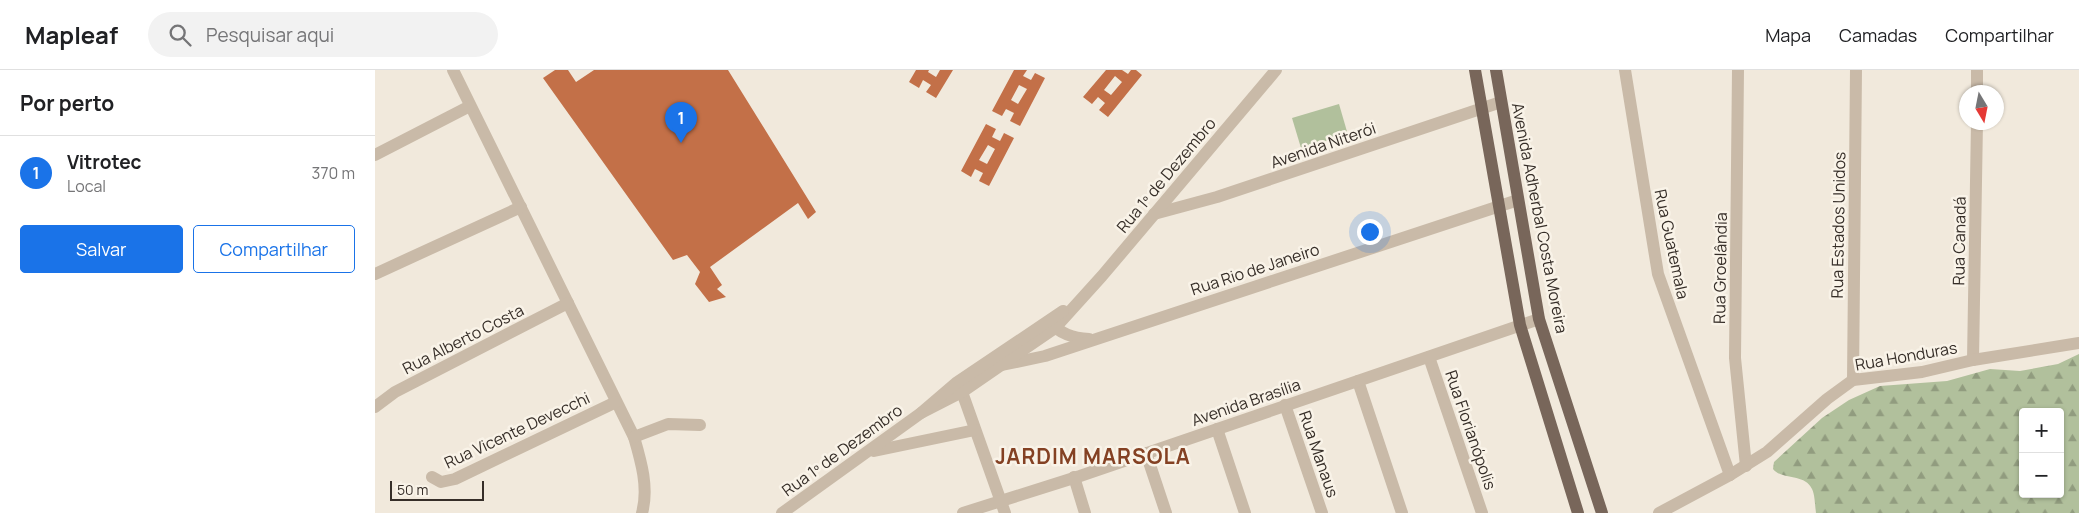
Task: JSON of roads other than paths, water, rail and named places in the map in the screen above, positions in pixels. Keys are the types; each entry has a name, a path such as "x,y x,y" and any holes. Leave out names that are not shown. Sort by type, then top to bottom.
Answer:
{"main road":[{"path":"1475,70 1519,326 1579,513"},
{"name":"Avenida Adherbal Costa Moreira","path":"1496,70 1539,319 1602,513"}],"street":[{"path":"453,70 634,437 642,464 644,485 640,512"},
{"name":"Rua 1º de Dezembro","path":"921,413 962,392 1002,366 1055,327 1276,70"},
{"name":"Rua Guatemala","path":"1625,70 1658,274 1730,476"},
{"name":"Rua Groelândia","path":"1738,70 1735,358 1746,466"},
{"name":"Rua Estados Unidos","path":"1853,380 1856,70"},
{"path":"1977,70 1977,85"},
{"name":"Avenida Niterói","path":"1154,214 1217,198 1501,102"},
{"path":"375,155 470,106"},
{"name":"Rua Canadá","path":"1973,360 1977,130"},
{"name":"Rua Rio de Janeiro","path":"1002,366 1056,352 1517,200"},
{"path":"375,274 521,207"},
{"name":"Rua Alberto Costa","path":"375,407 395,392 568,303"},
{"name":"Avenida Brasília","path":"963,513 1074,478 1539,319"},
{"path":"1055,327 1079,338 1094,339"},
{"path":"1055,327 1060,346 1056,352"},
{"name":"Rua 1º de Dezembro","path":"782,513 869,452 956,384 986,364 1055,327"},
{"name":"Rua Honduras","path":"1659,513 1730,476 1767,452 1827,399 1853,380 1923,372 1973,360 2079,343"},
{"name":"Rua Florianópolis","path":"1429,356 1482,513"},
{"path":"986,364 962,392 1005,513"},
{"path":"1358,381 1402,513"},
{"name":"Rua Vicente Devecchi","path":"432,477 441,482 455,479 616,402"},
{"name":"Rua Manaus","path":"1285,405 1322,513"},
{"path":"634,437 668,424 700,425"},
{"path":"1217,429 1245,513"},
{"path":"869,452 975,430"},
{"path":"1146,453 1166,513"},
{"path":"1074,478 1085,513"}],"place":[{"name":"Vitrotec","path":"681,143"}],"district":[{"name":"JARDIM MARSOLA","path":"1093,456"}]}
